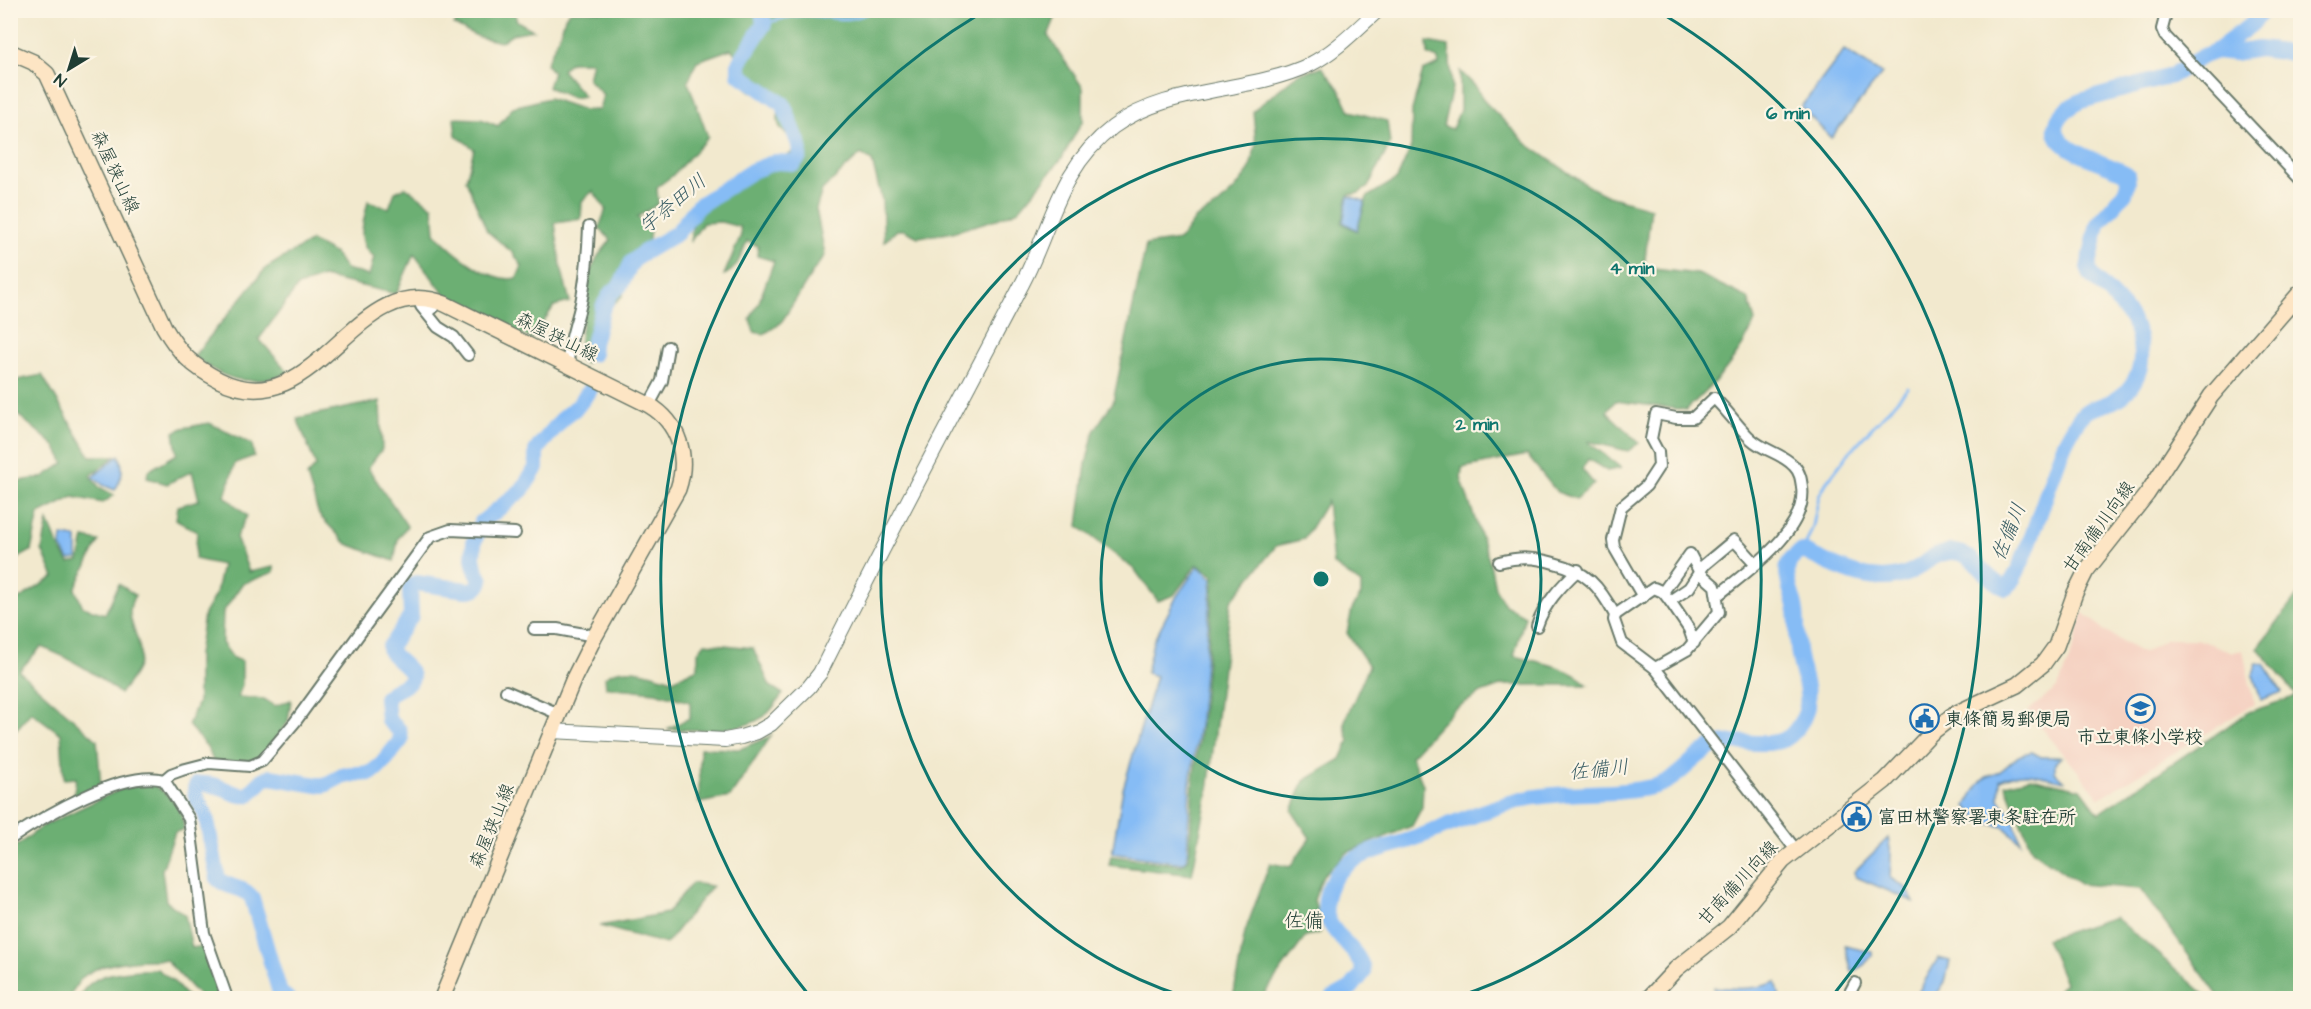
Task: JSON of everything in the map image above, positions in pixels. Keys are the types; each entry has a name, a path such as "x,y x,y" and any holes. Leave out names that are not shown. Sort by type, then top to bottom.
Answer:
{"main road":[{"name":"森屋狭山線","path":"10,52 33,62 47,74 164,327 180,353 210,375 229,384 249,389 281,384 310,369 373,313 402,300 417,298 439,302 568,363 649,405 669,421 678,436 682,455 681,481 673,501 595,636 551,731 442,999"},
{"name":"甘南備川向線","path":"1649,999 1676,969 1729,927 1764,882 1796,850 1885,781 1944,722 2017,685 2043,664 2056,646 2086,572 2160,476 2211,396 2301,293"}],"street":[{"path":"551,731 725,740 757,732 771,724 820,673 1022,283 1044,237 1064,183 1088,149 1114,126 1155,106 1281,75 1310,65 1337,46 1378,10"},
{"path":"2163,14 2165,36 2301,179"},
{"path":"568,363 571,334 581,302 589,227"},
{"path":"439,302 436,308 421,306 438,327 454,337 468,355"},
{"path":"649,405 662,381 668,347"},
{"path":"1643,597 1614,547 1613,540 1621,507 1646,486 1659,466 1658,452 1651,439 1656,414 1676,418 1693,418 1714,398 1751,439 1783,457 1795,467 1800,475 1803,496 1802,505 1785,536 1756,564 1717,596"},
{"path":"10,839 28,826 114,784 134,779 164,780 182,770 209,763 250,766 262,761 295,722 430,537 450,530 515,533"},
{"path":"1670,601 1689,588 1704,566 1734,540 1756,564"},
{"path":"1655,668 1677,658 1694,643 1719,612 1715,586 1700,573 1690,554 1663,592"},
{"path":"1499,562 1521,557 1544,559 1583,572 1603,593 1615,615 1614,620 1622,643 1655,668 1796,850"},
{"path":"1537,626 1547,604 1578,570"},
{"path":"1615,615 1654,588 1663,592 1670,601 1689,629 1694,643"},
{"path":"534,629 557,629 595,636"},
{"path":"506,691 559,714"},
{"path":"164,780 189,819 204,933 227,999"},
{"path":"1847,999 1855,983"}],"shaded area":[{"name":"市立東條小学校","path":"2083,612 2106,632 2142,653 2167,639 2197,639 2233,652 2243,650 2254,704 2100,798 2028,711 2058,687 2075,645"}],"green space":[{"path":"463,11 478,13 479,11 514,11 517,21 533,30 512,34 501,42 479,37 454,25"},
{"path":"571,11 1058,11 1048,36 1083,88 1083,120 1062,158 1019,210 949,233 918,237 904,230 897,230 884,242 882,200 872,161 861,154 822,190 816,209 825,255 781,323 764,334 754,332 750,319 759,302 774,261 757,256 758,246 747,241 736,265 724,275 741,235 740,227 721,222 703,223 690,242 693,225 705,202 721,188 746,172 784,159 800,143 783,131 778,123 782,103 748,89 743,76 743,63 731,49 697,61 688,82 708,137 672,176 657,187 658,204 637,217 650,227 648,252 632,272 622,296 602,314 585,364 577,358 590,272 598,256 611,240 599,228 606,209 593,191 582,201 581,219 555,223 561,267 570,302 554,306 532,339 449,300 414,254 396,294 323,277 298,286 259,339 289,373 250,381 217,372 194,356 266,268 311,241 334,253 346,269 369,276 374,257 364,245 362,238 368,201 389,208 395,192 406,187 433,207 435,233 451,249 472,265 495,276 506,279 517,278 522,266 513,253 487,231 466,180 474,149 456,135 454,118 481,119 498,126 513,107 549,98 584,110 599,110 603,95 588,79 592,62 570,62 562,70 584,96 572,98 548,87 553,72 546,64 561,32 565,17"},
{"path":"1427,42 1449,46 1452,88 1443,126 1452,129 1460,110 1460,71 1476,87 1485,102 1527,144 1588,186 1608,196 1651,208 1644,268 1698,274 1748,298 1755,321 1734,358 1686,410 1615,401 1607,412 1639,443 1628,451 1587,441 1621,468 1607,471 1588,459 1582,469 1594,484 1576,499 1557,492 1527,455 1462,468 1461,478 1490,563 1495,588 1505,605 1525,616 1514,656 1563,669 1588,685 1503,685 1481,693 1454,709 1411,756 1423,785 1422,807 1412,826 1348,852 1323,875 1314,900 1320,922 1320,933 1306,936 1261,998 1233,998 1245,932 1270,863 1290,867 1310,838 1292,811 1304,781 1341,759 1349,741 1344,723 1369,666 1347,633 1352,609 1361,595 1361,584 1333,564 1327,501 1304,539 1276,546 1231,601 1208,792 1192,875 1109,865 1111,856 1182,865 1189,859 1193,781 1202,718 1214,576 1197,564 1174,595 1158,601 1135,570 1078,526 1086,464 1094,431 1113,402 1146,245 1179,240 1196,218 1217,206 1234,190 1249,171 1256,145 1253,111 1298,74 1322,67 1340,90 1350,111 1387,121 1390,144 1368,187 1359,193 1348,195 1342,223 1357,231 1367,197 1397,179 1411,147 1412,110 1423,71 1439,64 1438,59 1428,55"},
{"path":"42,375 90,456 115,456 90,476 99,487 114,495 103,503 73,497 39,514 31,551 11,562 10,501 16,498 14,482 43,477 64,463 55,446 11,409 11,381"},
{"path":"380,401 382,449 368,468 407,526 398,539 394,561 347,544 319,515 307,476 316,466 297,418"},
{"path":"209,423 252,444 254,456 235,463 225,496 247,516 236,537 249,572 274,567 274,572 242,584 223,612 222,643 233,658 242,661 242,685 238,697 264,699 275,706 291,700 288,722 266,753 248,763 213,761 208,748 188,725 198,702 198,655 204,614 216,593 222,565 195,559 197,532 176,519 178,506 199,500 192,471 167,484 147,478 148,471 177,454 174,432"},
{"path":"48,521 69,563 79,561 84,538 99,541 75,589 83,607 105,614 119,584 135,595 131,603 130,617 139,643 140,657 134,674 120,694 83,667 41,647 19,671 97,740 101,786 73,799 76,778 64,779 61,734 31,712 11,736 11,604 54,577 42,550"},
{"path":"2300,592 2300,998 2220,998 2140,889 2080,884 2032,850 2005,784 2031,778 2081,789 2099,813 2249,712 2297,696 2258,648"},
{"path":"705,643 753,648 770,686 783,694 768,713 758,720 734,728 667,729 690,718 690,702 655,692 606,687 605,677 621,670 647,672 673,680 698,668 698,652"},
{"path":"771,736 730,797 699,803 700,748 740,749"},
{"path":"152,784 175,802 183,821 184,830 175,832 162,870 166,901 185,915 192,948 203,946 222,998 201,998 166,960 157,960 122,962 99,968 82,978 69,998 11,998 11,847 18,845 41,827 123,788"},
{"path":"692,883 712,886 666,944 600,926 667,913"},
{"path":"2115,917 2208,998 2051,998 2065,983 2046,939"},
{"path":"157,969 173,981 188,998 79,998 85,989 102,977 124,971"}],"water":[{"path":"1844,50 1882,74 1831,138 1801,107"},
{"path":"1348,196 1365,201 1357,230 1343,222"},
{"path":"119,455 122,473 115,490 103,485 93,477"},
{"path":"62,536 77,538 77,559 69,560 61,546"},
{"path":"1198,566 1212,578 1200,719 1190,783 1187,859 1182,863 1112,853 1123,789 1156,676 1146,673 1153,642 1177,596"},
{"path":"2257,663 2264,664 2282,692 2261,700 2253,675"},
{"path":"2032,752 2041,757 2061,757 2055,763 2055,772 2064,781 2024,774 2000,780 1999,799 2013,817 2020,842 2004,827 1982,822 1966,806 1976,788 1985,778 1999,772 2021,755"},
{"path":"1888,838 1891,853 1890,878 1905,887 1914,902 1856,877 1854,872"},
{"path":"1845,946 1872,952 1872,956 1864,965 1852,972"},
{"path":"1938,958 1950,961 1945,982 1934,998 1915,998"},
{"path":"1776,982 1780,998 1714,998 1714,987 1745,988"}],"waterway":[{"name":"宇奈田川","path":"593,354 592,347 603,307 611,293 620,286 632,262 641,254 677,233 698,206 752,171 775,162 794,163 799,157 800,147 783,104 739,74 739,63 764,24 762,10"},
{"path":"764,24 801,15 856,17 872,10"},
{"path":"2216,51 2252,24 2263,10"},
{"name":"佐備川","path":"1333,998 1351,988 1363,973 1356,955 1335,931 1326,911 1326,899 1331,885 1339,872 1354,860 1485,811 1530,798 1625,791 1656,786 1673,777 1711,747 1728,742 1771,743 1792,734 1804,717 1808,700 1798,650 1796,611 1787,578 1789,562 1794,556 1803,551 1841,569 1867,577 1881,578 1908,573 1935,556 1954,552 1968,557 1992,580 2006,588 2021,563 2060,455 2075,425 2087,411 2122,396 2134,382 2141,364 2140,344 2132,321 2118,302 2091,275 2088,268 2098,224 2125,193 2128,183 2127,174 2070,149 2056,133 2059,119 2067,110 2081,101 2171,76 2203,56 2216,51 2234,53 2259,49 2300,54"},
{"path":"1803,551 1813,526 1819,496 1826,483 1848,454 1908,388"},
{"name":"宇奈田川","path":"287,998 280,993 252,898 245,891 227,885 218,879 206,816 196,796 195,788 197,784 205,784 236,794 248,795 264,779 270,777 325,785 344,775 371,773 382,764 401,740 399,730 388,720 386,698 407,684 412,677 408,669 389,648 411,616 410,588 416,583 467,590 478,587 481,580 473,558 474,542 481,523 522,490 536,468 536,451 590,390"}],"place":[{"name":"市立東條小学校","path":"2140,708"},
{"name":"東條簡易郵便局","path":"1924,719"},
{"name":"富田林警察署東条駐在所","path":"1857,817"}],"district":[{"name":"佐備","path":"1304,921"}]}
